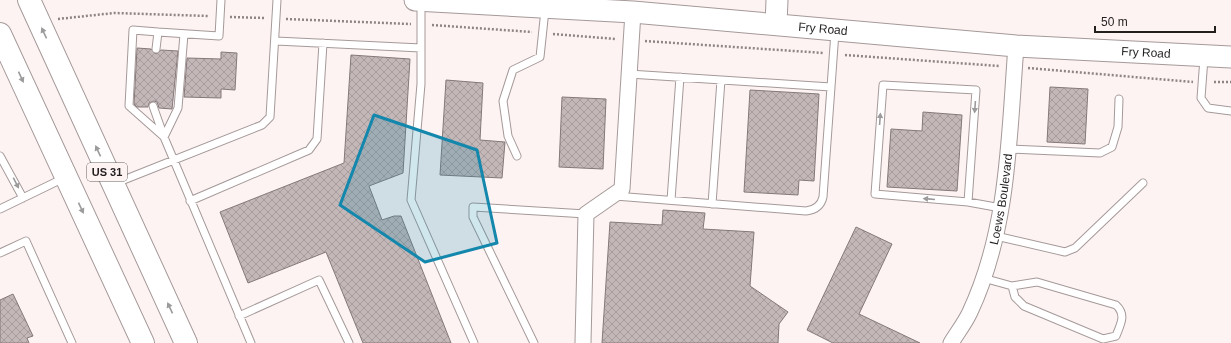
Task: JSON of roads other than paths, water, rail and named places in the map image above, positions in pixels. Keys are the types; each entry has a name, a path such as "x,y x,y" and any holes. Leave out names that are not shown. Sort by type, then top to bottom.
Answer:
{"main road":[{"name":"US 31","path":"29,0 186,343"},
{"name":"US 31","path":"1,40 142,343"}],"street":[{"name":"Fry Road","path":"415,0 517,3 545,8 633,12 1016,46 1231,57"},
{"path":"776,24 777,0"},
{"path":"583,343 586,214 622,188 633,12"},
{"name":"Loews Boulevard","path":"951,343 970,312 983,278 996,236 1008,149 1016,46"}],"lane":[{"path":"164,137 129,106 133,30 219,36 222,0"},
{"path":"113,184 262,125 270,116 276,41 277,0"},
{"path":"421,0 421,84 410,200 474,343"},
{"path":"517,156 508,136 503,101 513,70 540,57 545,8"},
{"path":"610,196 806,211 813,210 819,206 823,197 835,29"},
{"path":"156,49 158,32"},
{"path":"164,137 178,108 184,34"},
{"path":"276,41 421,48"},
{"path":"190,201 309,150 318,139 323,43"},
{"path":"1204,56 1201,98 1208,108 1231,111"},
{"path":"629,74 831,87"},
{"path":"671,200 680,77"},
{"path":"712,204 721,80"},
{"path":"968,202 976,90 883,85 875,194 968,202 1001,208"},
{"path":"1008,149 1100,154 1112,147 1118,126 1119,99"},
{"path":"153,106 190,201 238,316 251,343"},
{"path":"0,156 23,198"},
{"path":"0,172 8,169"},
{"path":"0,209 66,177"},
{"path":"996,236 1065,252 1075,248 1143,183"},
{"path":"534,343 473,217 473,207 586,214"},
{"path":"0,253 26,241 72,343"},
{"path":"983,278 1012,286 1037,282 1116,305 1121,309 1123,317 1116,336 1103,340 1024,306 1015,297 1012,286"},
{"path":"238,316 319,280 348,343"}]}
